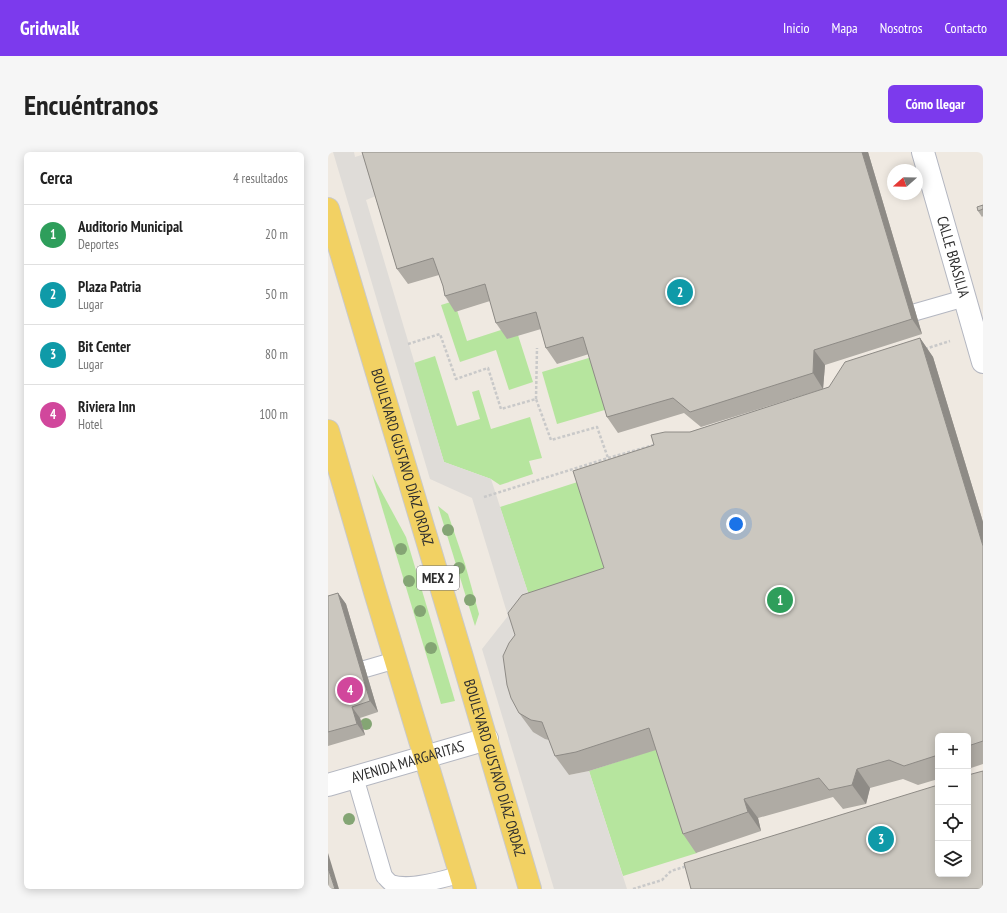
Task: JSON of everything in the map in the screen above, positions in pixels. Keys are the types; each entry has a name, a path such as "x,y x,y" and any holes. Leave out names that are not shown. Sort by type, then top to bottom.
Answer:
{"main road":[{"name":"BOULEVARD GUSTAVO DÍAZ ORDAZ","path":"328,209 487,739 530,889"},
{"path":"329,437 463,882"}],"street":[{"name":"CALLE BRASILIA","path":"923,152 983,362"},
{"name":"AVENIDA MARGARITAS","path":"328,785 487,739"}],"lane":[{"path":"877,323 965,298"},
{"path":"365,669 396,660"},
{"path":"355,777 384,876 392,884 404,889 414,889 463,882"}],"path":[{"path":"922,350 974,333"},
{"path":"408,344 440,334 456,379 488,368 501,409 536,399"},
{"path":"537,348 536,399 551,440 597,427 608,458"},
{"path":"484,497 656,444"},
{"path":"633,889 662,880 671,871 693,864"}],"green space":[{"path":"454,301 467,341 504,329 518,335 533,382 509,390 496,350 460,362 441,305"},
{"path":"435,356 457,426 480,419 472,392 479,390 491,429 530,417 542,458 529,461 533,474 500,485 491,479 444,462 414,363"},
{"path":"592,357 608,409 557,424 542,372"},
{"path":"664,454 618,587 535,614 500,507"},
{"path":"372,474 406,537 455,701 441,704"},
{"path":"438,506 448,514 465,564 479,614 475,626"},
{"path":"663,747 697,853 623,876 589,771"}],"shaded area":[{"path":"333,152 354,152 355,157 368,153 381,194 366,200 444,462 491,479 535,614 556,741 569,775 589,771 627,889 554,889 482,649 508,616 472,498 430,479"}],"building":[{"path":"362,152 862,152 912,319 814,350 813,373 690,412 673,398 607,417 583,337 546,348 536,312 496,323 485,284 445,296 433,258 397,269"},
{"path":"983,205 983,209 978,211 977,207"},
{"path":"920,338 983,546 983,741 971,745 971,733 935,733 935,756 904,766 889,760 857,769 852,785 829,790 819,778 744,799 748,812 683,834 649,728 576,752 555,756 542,722 531,720 519,713 511,698 507,685 503,656 509,643 515,635 508,613 522,595 604,568 573,471 654,445 651,435 665,432 690,432 829,387 845,362"},
{"path":"338,593 370,701 352,707 357,724 328,732 328,596"},
{"path":"983,771 983,889 691,889 684,863 935,786 935,877 971,877 971,774"},
{"path":"328,868 335,889 328,889"}],"place":[{"name":"Plaza Patria","path":"680,292"},
{"name":"Auditorio Municipal","path":"780,600"},
{"name":"Riviera Inn","path":"350,690"},
{"name":"Bit Center","path":"881,839"}]}
